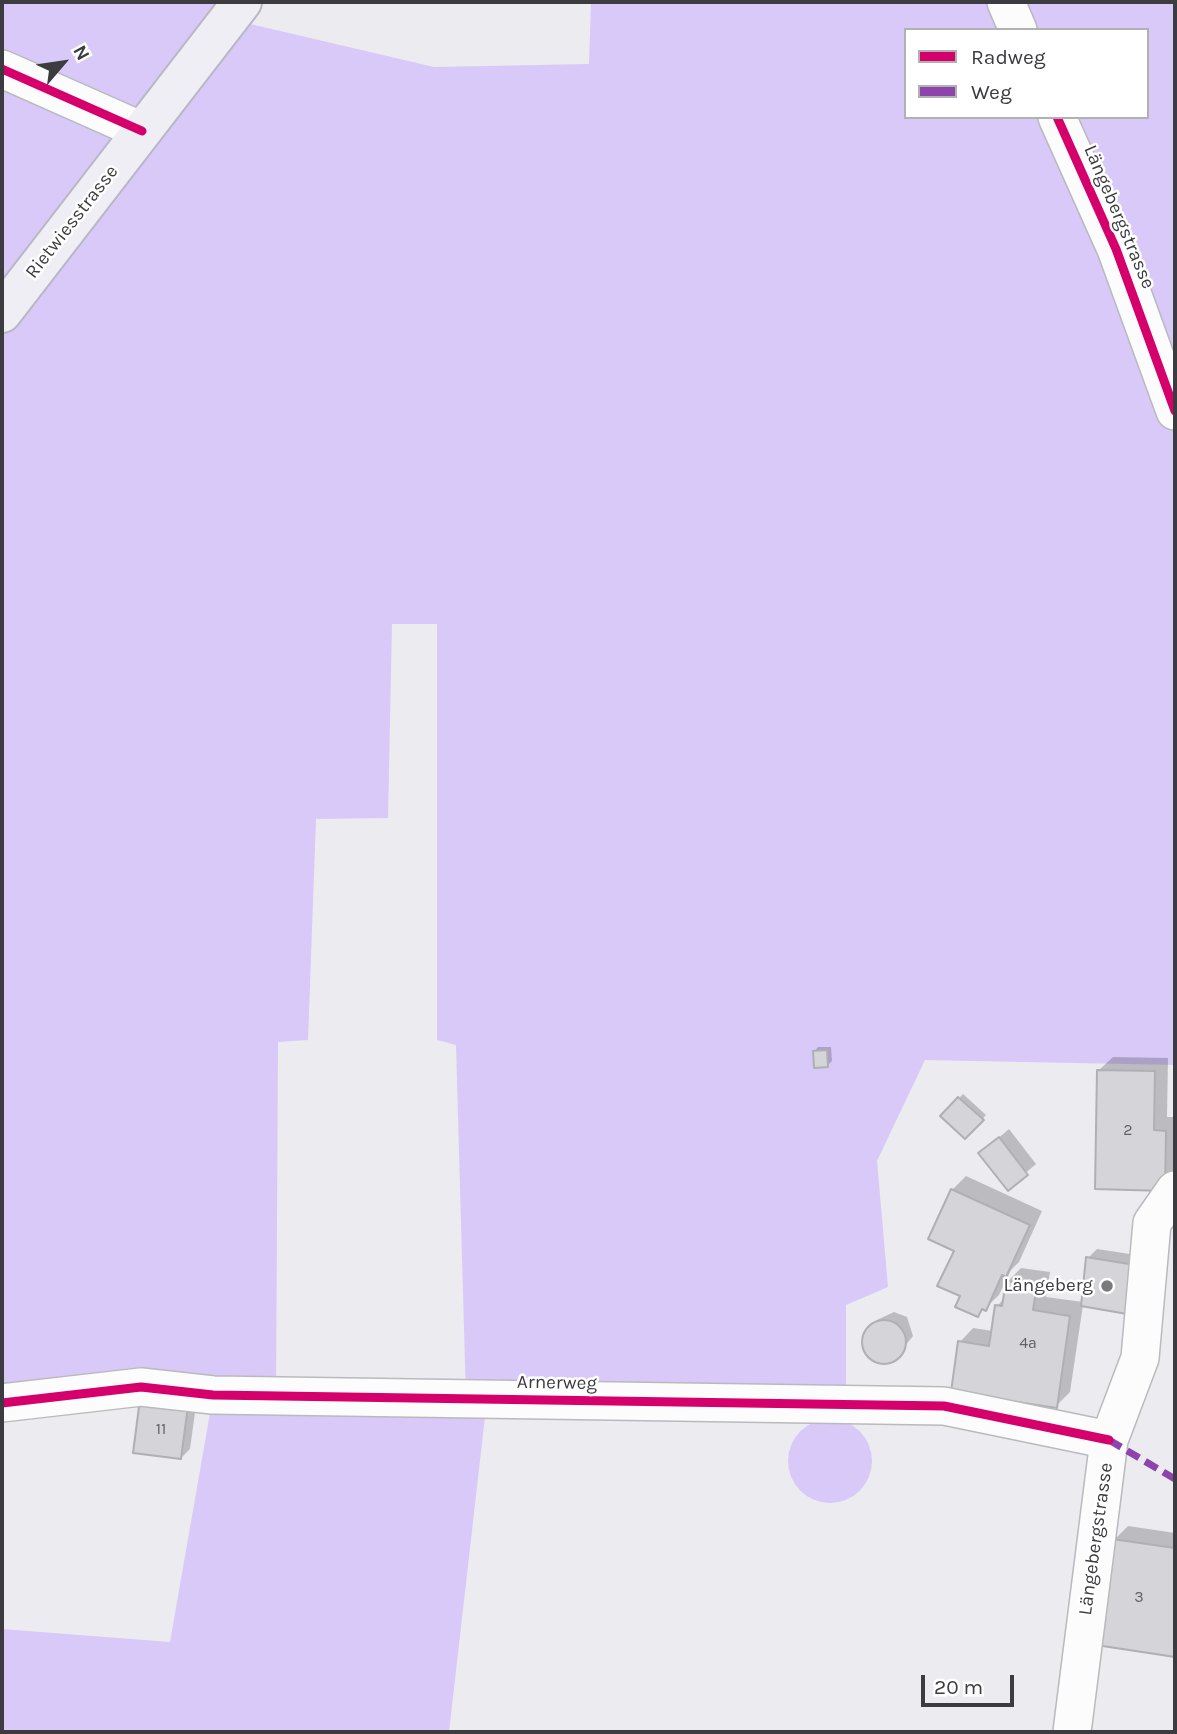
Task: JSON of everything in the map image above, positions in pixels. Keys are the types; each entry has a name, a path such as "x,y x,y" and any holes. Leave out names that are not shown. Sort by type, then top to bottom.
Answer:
{"main road":[{"name":"Rietwiesstrasse","path":"2,313 242,2"}],"street":[{"path":"1006,2 1017,28"},
{"path":"2,69 142,131"},
{"name":"Längebergstrasse","path":"1058,119 1116,249 1175,411"},
{"name":"Längebergstrasse","path":"1072,1732 1108,1440 1140,1358 1152,1223 1175,1190"},
{"name":"Arnerweg","path":"2,1403 141,1387 213,1395 944,1406 1108,1440"}],"shaded area":[{"path":"2,2 228,2 2,292"},
{"path":"591,2 1175,2 1175,1065 925,1060 877,1161 888,1287 846,1305 846,1405 487,1399 449,1732 2,1732 2,1629 170,1642 213,1396 2,1403 2,313 229,19 434,67 589,64","holes":["392,624 437,624 437,1040 456,1045 466,1399 276,1396 278,1042 308,1040 316,819 388,818"]},
{"path":"822,1419 838,1419 854,1426 865,1437 872,1453 869,1477 860,1491 838,1503 822,1503 806,1496 795,1485 788,1469 788,1453 795,1437 806,1426"}],"building":[{"path":"827,1050 828,1067 814,1068 813,1051"},
{"path":"1097,1070 1155,1071 1154,1130 1166,1131 1165,1191 1095,1189"},
{"path":"958,1097 984,1120 965,1139 940,1116"},
{"path":"999,1137 1028,1175 1008,1191 978,1153"},
{"path":"951,1189 1030,1225 1006,1277 1002,1275 986,1311 982,1309 978,1317 955,1307 960,1296 937,1286 954,1251 928,1239"},
{"name":"Längeberg","path":"1086,1257 1135,1265 1127,1314 1081,1306"},
{"path":"1006,1281 1037,1285 1033,1310 1070,1316 1057,1408 951,1392 958,1341 989,1346 995,1305 1002,1306"},
{"path":"884,1320 899,1327 906,1342 899,1357 884,1364 869,1357 862,1342 869,1327"},
{"path":"140,1399 188,1406 181,1459 133,1453"},
{"path":"1112,1539 1175,1548 1175,1657 1096,1645"}],"marked path":[{"path":"1109,1440 1175,1479"}],"cycle path":[{"path":"2,69 142,131"},
{"path":"1058,119 1116,249 1175,411"},
{"path":"2,1403 141,1387 213,1395 944,1406 1109,1440"}],"place":[{"name":"Längeberg","path":"1107,1286"}]}
